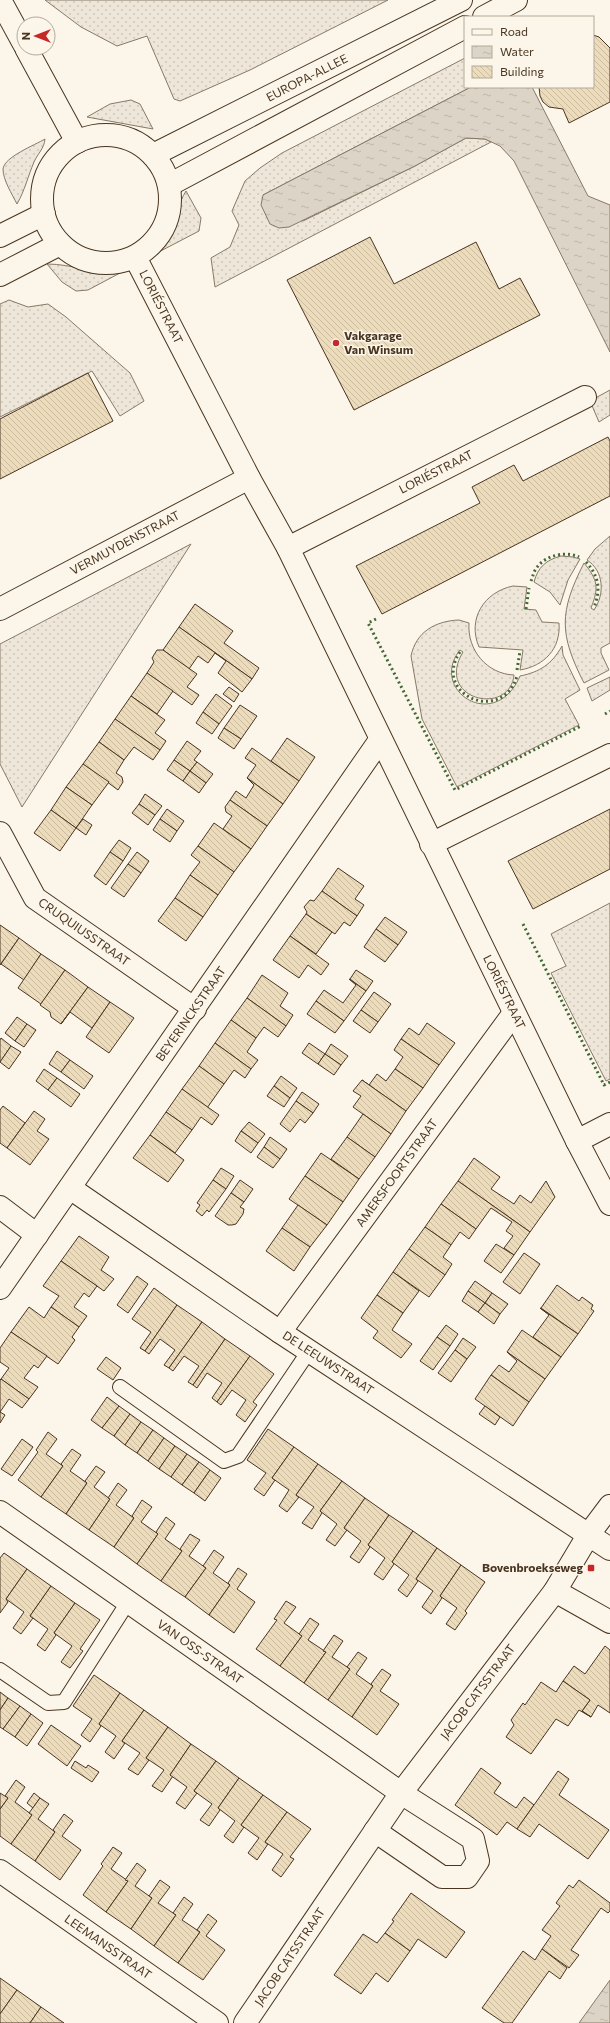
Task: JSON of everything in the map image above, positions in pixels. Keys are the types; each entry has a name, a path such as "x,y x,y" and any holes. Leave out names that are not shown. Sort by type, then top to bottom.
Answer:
{"street":[{"path":"0,0 16,29"},
{"name":"EUROPA-ALLEE","path":"153,155 461,0"},
{"path":"486,16 516,0"},
{"path":"169,185 464,28"},
{"path":"30,56 77,142"},
{"path":"97,136 118,136 137,142 153,155 163,169 169,185 169,213 157,239 135,257 109,263 83,259 60,244 50,230 44,214 42,192 49,172 60,154 77,142 97,136"},
{"path":"0,236 44,214"},
{"path":"0,275 60,244"},
{"name":"LORIÉSTRAAT","path":"135,257 249,478 288,548 431,844 577,1141 610,1204"},
{"name":"LORIÉSTRAAT","path":"288,548 585,397"},
{"name":"VERMUYDENSTRAAT","path":"0,609 249,478"},
{"name":"BEYERINCKSTRAAT","path":"0,1288 380,740"},
{"path":"431,844 610,755"},
{"name":"CRUQUIUSSTRAAT","path":"0,833 35,898 194,1009"},
{"name":"AMERSFOORTSTRAAT","path":"280,1332 514,1013"},
{"path":"577,1141 610,1124"},
{"name":"DE LEEUWSTRAAT","path":"70,1188 308,1351 589,1534"},
{"path":"0,1208 37,1235"},
{"name":"JACOB CATSSTRAAT","path":"245,2023 401,1793 554,1592 589,1534 610,1506"},
{"name":"VAN OSS-STRAAT","path":"0,1512 401,1793"},
{"path":"589,1534 610,1549"},
{"path":"554,1592 610,1622"},
{"path":"375,1831 442,1877 467,1877 478,1861 472,1839 401,1793"},
{"name":"LEEMANSSTRAAT","path":"0,1871 217,2023"}],"lane":[{"path":"120,1387 224,1461 238,1456 308,1351"},
{"path":"0,1670 48,1703 64,1702 128,1602"}],"shaded area":[{"path":"45,0 388,0 250,70 180,101 174,99 147,36 117,46 81,27"},
{"path":"464,59 464,88 469,88 263,195 303,221 415,166 466,138 485,139 491,142 215,287 211,258 230,247 239,225 232,211 245,181 260,168 282,153"},
{"path":"131,100 140,104 153,129 87,117 110,104"},
{"path":"45,139 17,204 4,178 3,169 9,160 14,156"},
{"path":"186,191 201,218 199,231 153,255 171,230"},
{"path":"47,264 56,264 102,272 120,273 88,290 76,291 62,282"},
{"path":"9,300 28,307 48,304 66,317 130,373 144,401 120,416 92,371 0,417 0,304"},
{"path":"610,390 610,415 599,422 590,401"},
{"path":"610,536 610,643 601,648 601,653 609,670 584,683 576,666 566,636 566,610 576,580 584,563 592,574 596,584 595,595 591,608 594,610 598,604 601,590 600,576 593,565 587,560 595,549"},
{"path":"191,544 22,807 0,764 0,644"},
{"path":"561,556 580,559 568,580 560,605 550,592 534,582 540,568 543,565"},
{"path":"513,586 527,587 524,609 536,610 542,622 559,623 557,641 549,655 536,665 520,670 523,650 479,647 475,626 477,617 486,601 503,589"},
{"path":"459,620 469,623 471,642 475,651 487,665 504,674 514,675 509,688 500,696 488,699 476,697 465,691 458,682 457,668 463,652 460,650 452,665 452,679 458,691 469,700 482,704 496,702 509,693 520,676 534,672 550,662 562,646 563,655 580,690 565,699 579,725 457,787 422,719 411,656 417,640 428,629 442,623"},
{"path":"610,677 610,690 592,701 587,688"},
{"path":"610,903 610,1079 606,1081 551,973 566,966 551,934"}],"water":[{"path":"469,88 533,88 588,196 610,205 610,352 514,161 500,146 485,139 466,138 415,166 289,227 279,228 270,224 261,205 263,195"},
{"path":"610,1980 610,2023 579,2023"}],"building":[{"path":"594,35 599,37 610,48 610,102 569,123 563,109 549,107 543,102 540,96 539,88 594,88"},
{"path":"370,237 394,284 476,242 499,289 520,278 540,315 354,410 287,280"},
{"path":"88,373 113,421 0,479 0,419"},
{"path":"608,437 610,441 610,496 382,614 356,566 480,503 472,487 514,465 523,481"},
{"path":"195,604 233,631 224,643 259,668 252,679 179,627"},
{"path":"179,627 252,679 242,692 218,673 226,661 215,653 208,663 198,656 189,669 163,650"},
{"path":"157,650 163,650 197,674 187,687 199,695 192,705 147,673 154,662 152,658"},
{"path":"147,673 173,691 157,714 131,696"},
{"path":"229,687 239,694 234,702 223,694"},
{"path":"216,694 232,706 219,724 203,712"},
{"path":"131,696 165,720 155,733 166,741 160,750 115,719"},
{"path":"240,705 257,716 241,739 224,728"},
{"path":"203,712 219,724 212,734 196,723"},
{"path":"115,719 160,750 153,760 134,747 124,760 99,742"},
{"path":"224,728 241,739 234,749 218,738"},
{"path":"287,738 315,757 299,781 271,761"},
{"path":"187,741 201,751 194,760 197,762 190,771 174,760"},
{"path":"99,742 124,760 116,773 122,777 123,782 118,790 83,764"},
{"path":"252,748 299,781 283,804 247,778 256,765 245,758"},
{"path":"174,760 190,771 183,781 167,770"},
{"path":"197,762 213,774 206,783 190,771"},
{"path":"83,764 109,782 92,805 66,787"},
{"path":"190,771 206,783 199,793 183,781"},
{"path":"247,778 283,804 267,826 230,800 236,791 246,798 254,785"},
{"path":"66,787 92,805 76,828 51,810"},
{"path":"145,794 162,806 155,815 139,804"},
{"path":"230,800 267,826 251,849 223,829 232,816 226,812 225,807"},
{"path":"139,804 155,815 148,825 132,813"},
{"path":"167,809 184,821 177,831 160,819"},
{"path":"610,809 610,869 533,909 508,861"},
{"path":"51,810 76,828 60,851 34,833"},
{"path":"83,819 92,825 86,835 76,828"},
{"path":"160,819 177,831 170,842 153,830"},
{"path":"214,823 251,849 234,872 198,846"},
{"path":"119,840 131,848 123,861 110,852"},
{"path":"198,846 234,872 218,895 190,875 200,862 191,855"},
{"path":"110,852 123,861 106,885 94,876"},
{"path":"137,852 149,861 141,873 128,864"},
{"path":"128,864 141,873 124,897 111,888"},
{"path":"338,868 364,886 355,899 364,905 357,916 322,891"},
{"path":"190,875 218,895 203,917 175,898"},
{"path":"322,891 357,916 350,926 344,922 335,934 306,914 307,912 304,907 310,900 314,901"},
{"path":"175,898 203,917 186,941 158,921"},
{"path":"306,914 332,932 316,954 290,936"},
{"path":"385,917 407,932 398,945 376,929"},
{"path":"0,925 19,938 0,965"},
{"path":"376,929 398,945 385,962 364,947"},
{"path":"290,936 329,964 321,975 308,965 299,978 273,960"},
{"path":"19,938 41,954 24,980 1,964"},
{"path":"41,954 65,970 41,1004 18,988"},
{"path":"65,970 88,987 61,1024 51,1017 50,1012 40,1005"},
{"path":"356,970 373,981 366,991 350,979"},
{"path":"262,975 288,993 280,1006 293,1015 286,1026 247,998"},
{"path":"349,979 366,991 344,1021 316,1001 324,990 343,1003 356,985"},
{"path":"88,987 110,1002 92,1028 70,1012 61,1024"},
{"path":"374,992 391,1004 378,1022 361,1010"},
{"path":"247,998 286,1026 278,1037 264,1027 256,1038 231,1020"},
{"path":"316,1001 344,1021 335,1033 307,1014"},
{"path":"110,1002 134,1018 109,1053 86,1037"},
{"path":"361,1010 378,1022 370,1033 353,1021"},
{"path":"17,1017 27,1024 15,1041 5,1033"},
{"path":"231,1020 256,1038 247,1052 258,1060 251,1069 215,1043"},
{"path":"427,1023 455,1043 439,1065 401,1039 409,1028 419,1035"},
{"path":"27,1024 36,1030 24,1047 15,1041"},
{"path":"1,1038 11,1046 0,1062 0,1040"},
{"path":"401,1039 439,1065 423,1088 395,1069 403,1057 394,1050"},
{"path":"215,1043 251,1069 245,1078 234,1070 224,1084 199,1066"},
{"path":"309,1043 325,1054 318,1064 302,1053"},
{"path":"331,1044 348,1056 341,1065 325,1054"},
{"path":"11,1046 21,1052 9,1069 0,1062"},
{"path":"57,1051 70,1060 61,1072 49,1064"},
{"path":"325,1054 341,1065 334,1075 318,1064"},
{"path":"70,1060 93,1076 84,1089 61,1072"},
{"path":"199,1066 224,1084 207,1108 182,1089"},
{"path":"44,1069 57,1078 48,1090 36,1081"},
{"path":"395,1069 423,1088 406,1111 369,1085 377,1074 386,1081"},
{"path":"281,1076 297,1088 290,1098 274,1086"},
{"path":"57,1078 80,1094 71,1107 48,1090"},
{"path":"362,1080 406,1111 391,1134 353,1107 361,1096 353,1091"},
{"path":"274,1086 290,1098 284,1107 267,1096"},
{"path":"182,1089 219,1115 212,1125 201,1117 192,1130 166,1112"},
{"path":"302,1092 319,1104 313,1113 296,1101"},
{"path":"296,1101 313,1113 305,1123 300,1119 290,1132 280,1124"},
{"path":"3,1106 25,1123 7,1148 0,1143 0,1110"},
{"path":"34,1111 45,1119 37,1131 49,1139 30,1165 7,1148"},
{"path":"166,1112 192,1130 175,1153 150,1135"},
{"path":"363,1114 391,1134 375,1157 347,1137"},
{"path":"249,1122 265,1134 258,1143 241,1131"},
{"path":"241,1131 258,1143 251,1153 235,1141"},
{"path":"150,1135 184,1160 168,1182 133,1158"},
{"path":"270,1137 287,1149 280,1159 264,1147"},
{"path":"347,1137 375,1157 359,1179 331,1159"},
{"path":"264,1147 280,1159 273,1168 257,1157"},
{"path":"321,1153 359,1179 343,1202 305,1176"},
{"path":"474,1158 500,1177 491,1189 514,1204 520,1195 531,1203 546,1181 555,1197 530,1232 458,1181"},
{"path":"221,1168 234,1176 226,1189 213,1180"},
{"path":"305,1176 343,1202 327,1225 289,1199"},
{"path":"213,1180 226,1189 209,1212 207,1210 202,1216 196,1211 200,1205 197,1203"},
{"path":"240,1180 253,1189 244,1202 231,1193"},
{"path":"458,1181 530,1232 514,1255 504,1248 513,1236 506,1231 512,1222 491,1208 476,1229 441,1204"},
{"path":"231,1193 244,1202 240,1207 244,1209 243,1214 236,1224 228,1225 215,1216"},
{"path":"441,1204 476,1229 469,1239 460,1232 451,1245 425,1227"},
{"path":"298,1205 327,1225 310,1247 282,1228"},
{"path":"425,1227 451,1245 443,1257 452,1264 445,1275 409,1249"},
{"path":"282,1228 310,1247 294,1271 266,1251"},
{"path":"79,1236 109,1257 101,1270 114,1279 104,1291 61,1261"},
{"path":"496,1244 514,1255 501,1273 484,1261"},
{"path":"409,1249 445,1275 429,1297 393,1272"},
{"path":"524,1253 540,1264 520,1294 503,1282"},
{"path":"61,1261 97,1286 89,1297 84,1293 74,1307 87,1316 79,1327 51,1307 59,1296 43,1286"},
{"path":"393,1272 419,1291 403,1313 377,1295"},
{"path":"137,1276 148,1284 128,1313 117,1305"},
{"path":"475,1281 492,1293 485,1303 468,1291"},
{"path":"557,1285 579,1301 582,1297 593,1305 591,1309 594,1311 578,1334 541,1308"},
{"path":"154,1288 177,1305 145,1351 140,1348 151,1332 132,1319"},
{"path":"468,1291 485,1303 478,1312 462,1301"},
{"path":"492,1293 508,1304 500,1314 485,1303"},
{"path":"377,1295 403,1313 392,1330 412,1344 401,1358 373,1338 378,1331 361,1318"},
{"path":"485,1303 500,1314 494,1324 478,1312"},
{"path":"177,1305 202,1322 169,1368 164,1365 175,1350 160,1339 149,1354 145,1351"},
{"path":"29,1307 44,1318 51,1307 79,1327 72,1337 75,1340 58,1364 11,1332"},
{"path":"540,1308 578,1334 561,1357 533,1337 549,1315"},
{"path":"202,1322 225,1339 193,1385 188,1382 199,1366 184,1356 173,1371 169,1368"},
{"path":"446,1325 458,1334 450,1346 437,1337"},
{"path":"522,1330 561,1357 545,1379 507,1352"},
{"path":"11,1332 47,1356 38,1368 34,1365 24,1378 38,1387 29,1399 1,1379 9,1368 0,1362 0,1348"},
{"path":"437,1337 450,1346 433,1370 420,1361"},
{"path":"463,1338 476,1347 467,1359 455,1350"},
{"path":"225,1339 250,1356 217,1402 212,1398 222,1383 207,1373 197,1388 193,1385"},
{"path":"455,1350 467,1359 451,1382 438,1373"},
{"path":"507,1352 545,1379 529,1402 491,1375 499,1365 509,1372 517,1361"},
{"path":"250,1356 274,1374 253,1402 257,1405 245,1422 236,1415 246,1400 232,1390 221,1405 217,1402"},
{"path":"106,1357 121,1368 113,1380 97,1369"},
{"path":"491,1375 529,1402 513,1426 475,1399"},
{"path":"1,1379 29,1399 22,1408 9,1399 0,1412"},
{"path":"107,1397 119,1406 102,1428 91,1420"},
{"path":"119,1406 130,1414 114,1436 102,1428"},
{"path":"485,1406 500,1417 495,1425 479,1414"},
{"path":"0,1412 5,1415 0,1423"},
{"path":"130,1414 141,1422 125,1445 114,1436"},
{"path":"141,1422 153,1430 137,1453 125,1445"},
{"path":"268,1429 294,1447 272,1478 275,1480 264,1496 254,1489 266,1473 247,1460"},
{"path":"153,1430 164,1438 148,1461 137,1453"},
{"path":"48,1432 57,1439 46,1454 63,1466 41,1497 18,1480 38,1452 36,1450"},
{"path":"164,1438 175,1446 159,1469 148,1461"},
{"path":"22,1439 33,1447 12,1476 1,1469"},
{"path":"175,1446 187,1454 171,1477 159,1469"},
{"path":"294,1447 318,1464 296,1495 299,1497 287,1512 279,1506 289,1490 272,1478"},
{"path":"72,1449 81,1455 70,1471 87,1483 66,1514 41,1497 63,1466 61,1464"},
{"path":"187,1454 199,1462 182,1485 171,1477"},
{"path":"199,1462 210,1470 194,1493 182,1485"},
{"path":"318,1464 342,1481 320,1511 322,1513 312,1529 302,1523 314,1507 296,1495"},
{"path":"96,1466 105,1472 94,1487 110,1499 89,1530 66,1514 87,1483 85,1481"},
{"path":"210,1470 221,1478 205,1501 194,1493"},
{"path":"342,1481 365,1498 344,1528 347,1530 335,1546 326,1540 337,1524 320,1511"},
{"path":"118,1483 127,1490 116,1505 134,1518 114,1547 89,1530 110,1499 108,1498"},
{"path":"365,1498 389,1515 368,1545 370,1547 359,1563 350,1557 361,1541 344,1528"},
{"path":"142,1500 152,1507 141,1522 158,1534 137,1564 114,1547 134,1518 132,1516"},
{"path":"389,1515 413,1531 392,1562 394,1564 383,1580 374,1574 385,1558 368,1545"},
{"path":"166,1517 175,1524 165,1539 182,1551 161,1581 137,1564 158,1534 156,1532"},
{"path":"413,1531 437,1548 416,1579 418,1581 407,1597 398,1590 409,1575 392,1562"},
{"path":"190,1534 200,1540 189,1556 206,1568 185,1597 161,1581 182,1551 180,1549"},
{"path":"437,1548 461,1565 440,1596 442,1598 431,1614 422,1607 433,1591 416,1579"},
{"path":"214,1550 224,1557 213,1573 230,1585 209,1615 185,1597 206,1568 203,1566"},
{"path":"4,1553 27,1569 6,1599 8,1602 0,1613 0,1558"},
{"path":"461,1565 485,1582 465,1611 467,1613 455,1630 446,1624 457,1608 440,1596"},
{"path":"238,1568 247,1574 237,1589 255,1602 234,1633 209,1615 230,1585 228,1583"},
{"path":"27,1569 51,1586 30,1616 33,1618 21,1634 13,1628 24,1612 6,1599"},
{"path":"51,1586 75,1603 54,1633 56,1635 45,1651 37,1645 48,1629 30,1616"},
{"path":"286,1601 296,1607 284,1623 302,1636 280,1666 256,1649 277,1620 274,1619"},
{"path":"75,1603 100,1620 80,1649 83,1651 70,1668 61,1662 72,1646 54,1633"},
{"path":"310,1618 319,1624 308,1640 326,1652 304,1683 280,1666 302,1636 299,1634"},
{"path":"334,1635 343,1641 332,1657 350,1669 328,1700 304,1683 326,1652 323,1651"},
{"path":"605,1646 610,1650 610,1713 598,1705 591,1717 582,1711 590,1700 563,1681 574,1666 585,1674"},
{"path":"358,1652 367,1658 356,1674 373,1686 352,1717 328,1700 350,1669 347,1667"},
{"path":"382,1669 391,1675 380,1691 399,1704 377,1735 352,1717 373,1686 371,1684"},
{"path":"94,1675 120,1693 99,1724 101,1726 90,1742 81,1735 92,1719 73,1706"},
{"path":"563,1681 590,1700 582,1711 591,1717 579,1710 568,1726 556,1719 531,1754 506,1737 514,1725 511,1720 523,1703 525,1705 541,1682 556,1692"},
{"path":"0,1692 8,1698 0,1710"},
{"path":"120,1693 144,1710 122,1741 125,1743 114,1759 105,1752 116,1736 99,1724"},
{"path":"8,1698 20,1706 3,1729 0,1727 0,1710"},
{"path":"20,1706 31,1714 15,1737 3,1729"},
{"path":"144,1710 168,1727 146,1758 149,1760 138,1775 128,1769 140,1753 122,1741"},
{"path":"31,1714 43,1723 27,1746 15,1737"},
{"path":"51,1725 81,1746 67,1766 38,1744"},
{"path":"168,1727 191,1744 170,1775 173,1776 162,1792 152,1786 164,1770 146,1758"},
{"path":"191,1744 216,1761 194,1791 197,1793 185,1809 176,1803 187,1787 170,1775"},
{"path":"75,1761 86,1768 88,1765 99,1772 92,1782 71,1768"},
{"path":"216,1761 239,1778 218,1808 220,1810 209,1826 200,1820 212,1804 194,1791"},
{"path":"481,1768 501,1783 494,1793 516,1808 524,1797 534,1805 517,1829 507,1822 497,1835 455,1805"},
{"path":"558,1771 569,1779 559,1795 609,1830 588,1859 539,1824 530,1837 517,1829"},
{"path":"239,1778 263,1795 241,1825 244,1827 233,1843 224,1836 235,1821 218,1808"},
{"path":"16,1780 25,1787 15,1802 32,1815 11,1844 0,1836 0,1809 8,1798 5,1796"},
{"path":"0,1793 8,1798 0,1809"},
{"path":"34,1793 40,1798 33,1808 27,1803"},
{"path":"263,1795 287,1812 265,1842 268,1844 257,1860 248,1853 259,1838 241,1825"},
{"path":"40,1798 49,1804 38,1819 55,1832 35,1861 11,1844 32,1815 29,1813"},
{"path":"287,1812 311,1829 290,1857 294,1859 281,1877 272,1870 283,1854 265,1842"},
{"path":"64,1814 73,1821 62,1836 81,1850 60,1880 35,1861 55,1832 53,1830"},
{"path":"113,1847 122,1853 111,1869 128,1881 106,1912 83,1895 103,1866 101,1864"},
{"path":"137,1863 146,1870 135,1886 152,1898 131,1929 106,1912 128,1881 125,1880"},
{"path":"160,1880 170,1887 158,1903 176,1915 154,1946 131,1929 152,1898 149,1896"},
{"path":"579,1880 610,1903 610,1911 608,1913 601,1908 571,1950 579,1955 569,1968 542,1949 551,1936 542,1930 560,1906 556,1903 569,1885 573,1888"},
{"path":"411,1893 465,1932 446,1958 418,1939 410,1951 385,1933 394,1921 392,1920"},
{"path":"184,1897 193,1904 182,1920 200,1932 178,1963 154,1946 176,1915 173,1913"},
{"path":"208,1914 217,1921 206,1936 225,1950 203,1980 178,1963 200,1932 197,1930"},
{"path":"385,1933 410,1951 388,1982 376,1973 361,1994 334,1975 363,1934 377,1943"},
{"path":"542,1949 567,1968 560,1979 549,1971 512,2023 504,2023 482,2008 523,1951 535,1960"},
{"path":"0,1978 17,1990 0,2014"},
{"path":"17,1990 41,2007 30,2023 0,2023 0,2014"},
{"path":"41,2007 64,2023 30,2023"}],"hedge":[{"path":"531,581 537,568 546,559 563,554 579,557"},
{"path":"586,562 594,573 598,583 598,595 594,607"},
{"path":"526,609 529,588"},
{"path":"376,619 368,623 455,790 581,726"},
{"path":"517,670 520,651"},
{"path":"460,652 454,667 455,681 462,691 472,698 485,701 498,699 509,691 517,676"},
{"path":"605,714 610,711"},
{"path":"523,924 604,1085 610,1082"}],"place":[{"name":"Vakgarage Van Winsum","path":"336,343"},
{"name":"Bovenbroekseweg","path":"591,1568"}]}
